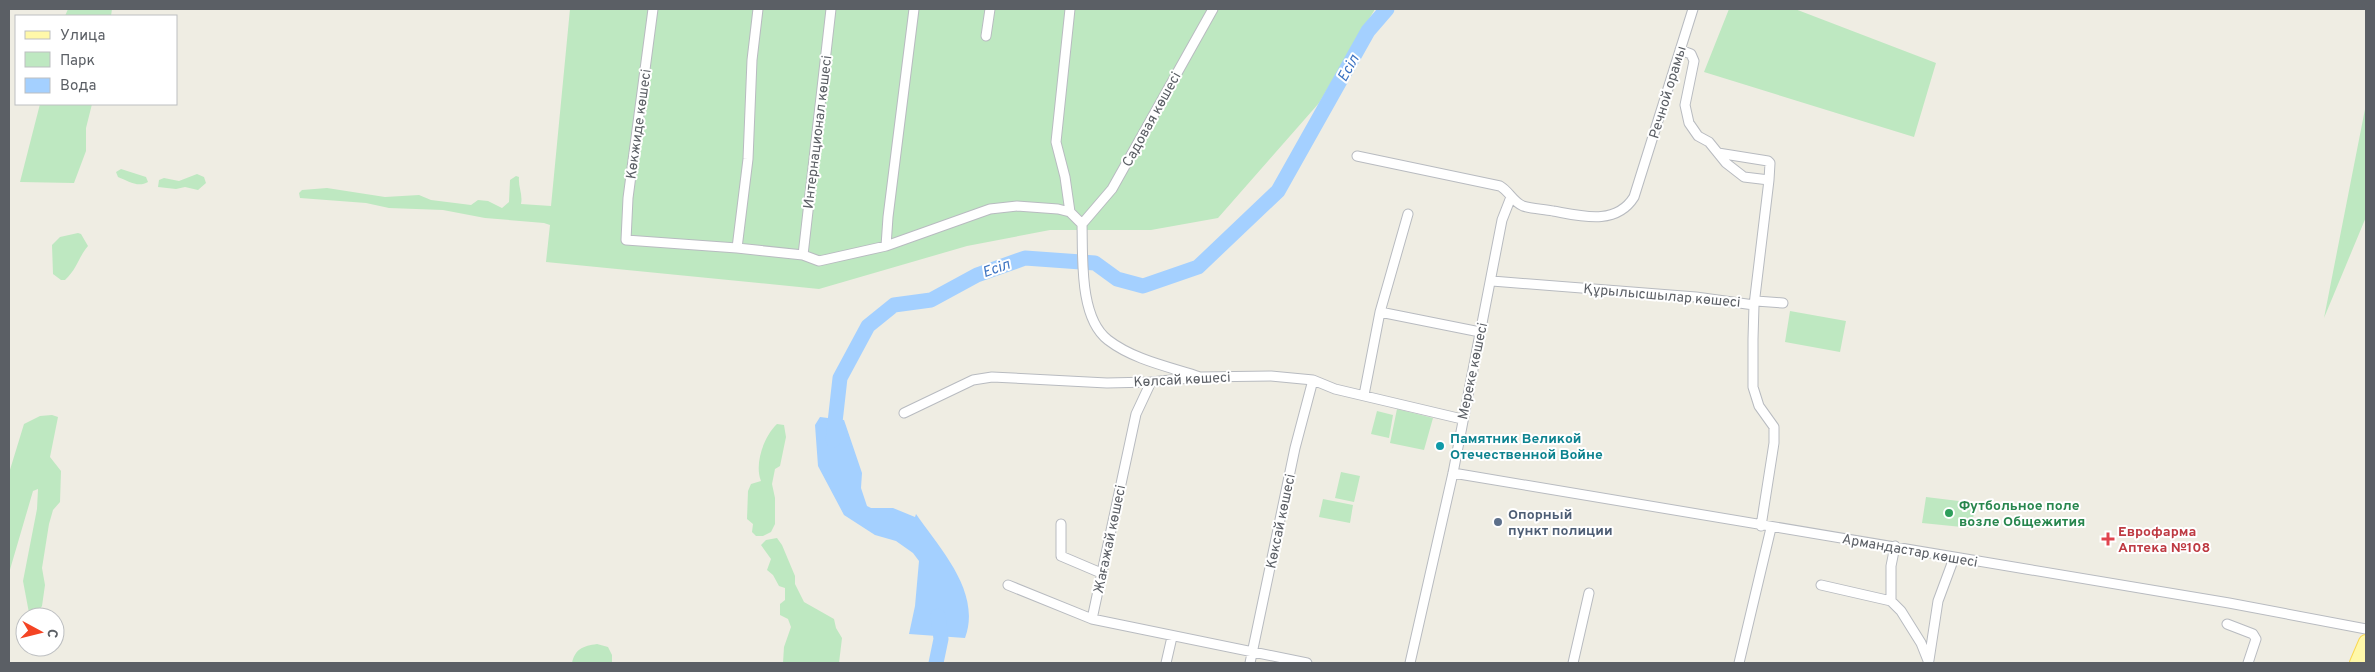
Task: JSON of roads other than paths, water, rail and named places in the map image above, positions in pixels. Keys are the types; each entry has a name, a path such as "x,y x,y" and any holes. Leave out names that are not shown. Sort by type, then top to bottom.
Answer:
{"main road":[{"path":"2357,663 2366,642"}],"street":[{"name":"Көкжиде көшесі","path":"653,9 628,198 626,240 736,248"},
{"path":"758,9 752,60 748,159 736,248 803,255 820,261 886,246 990,208 1017,206 1058,209 1070,212 1082,224 1084,279 1094,322 1106,339 1133,354 1200,377"},
{"name":"Интернационал көшесі","path":"803,255 831,9"},
{"path":"886,246 914,9"},
{"path":"986,36 990,9"},
{"path":"1070,9 1056,142 1065,177 1070,212"},
{"name":"Садовая көшесі","path":"1082,224 1112,189 1213,9"},
{"name":"Речной орамы","path":"1357,156 1500,186 1506,189 1511,197 1522,205 1584,217 1608,216 1630,204 1692,9"},
{"path":"1680,50 1691,54 1694,60 1685,105 1689,123 1698,136 1709,142 1744,178 1769,180"},
{"path":"1718,153 1768,161 1770,163 1755,303 1783,303"},
{"name":"Мереке көшесі","path":"1410,663 1453,473 1462,419 1492,280 1502,220 1511,197"},
{"path":"1364,395 1380,312 1408,214"},
{"name":"Құрылысшылар көшесі","path":"1492,280 1755,303 1753,387 1758,406 1774,427 1774,443 1761,526"},
{"path":"1380,312 1480,332"},
{"name":"Көлсай көшесі","path":"904,413 973,380 992,377 1065,382 1151,382 1200,377 1270,376 1313,380 1335,389 1462,419"},
{"name":"Көксай көшесі","path":"1250,663 1295,448 1313,380"},
{"name":"Жағажай көшесі","path":"1092,619 1136,414 1151,382"},
{"name":"Армандастар көшесі","path":"1453,473 1772,528 1895,546 1954,558 2229,603 2366,629"},
{"path":"1061,524 1061,556 1102,574"},
{"path":"1739,663 1772,528"},
{"path":"1891,601 1891,566 1895,546"},
{"path":"1929,662 1938,601 1954,558"},
{"path":"1820,585 1891,601 1901,611 1929,662"},
{"path":"1008,586 1092,619 1172,637 1307,663"},
{"path":"1573,663 1590,592"},
{"path":"2227,624 2253,634 2256,639 2248,663"},
{"path":"1166,663 1172,637"}],"water":[{"path":"820,417 844,420 862,473 861,488 867,506 871,508 893,508 915,517 916,514 947,556 963,588 968,604 969,621 965,638 909,634 915,606 919,561 913,553 896,541 875,535 844,515 818,466 815,425"}],"waterway":[{"name":"Есіл","path":"833,440 840,378 868,326 894,305 931,300 977,275 1025,258 1095,263 1117,279 1143,286 1198,267 1278,191 1368,31 1387,9"},
{"name":"Есіл","path":"936,663 941,639 938,616"}],"place":[{"name":"Памятник Великой Отечественной Войне","path":"1440,446"},
{"name":"Футбольное поле возле Общежития","path":"1949,513"},
{"name":"Опорный пункт полиции","path":"1498,522"},
{"name":"Еврофарма Аптека №108","path":"2108,539"}]}
